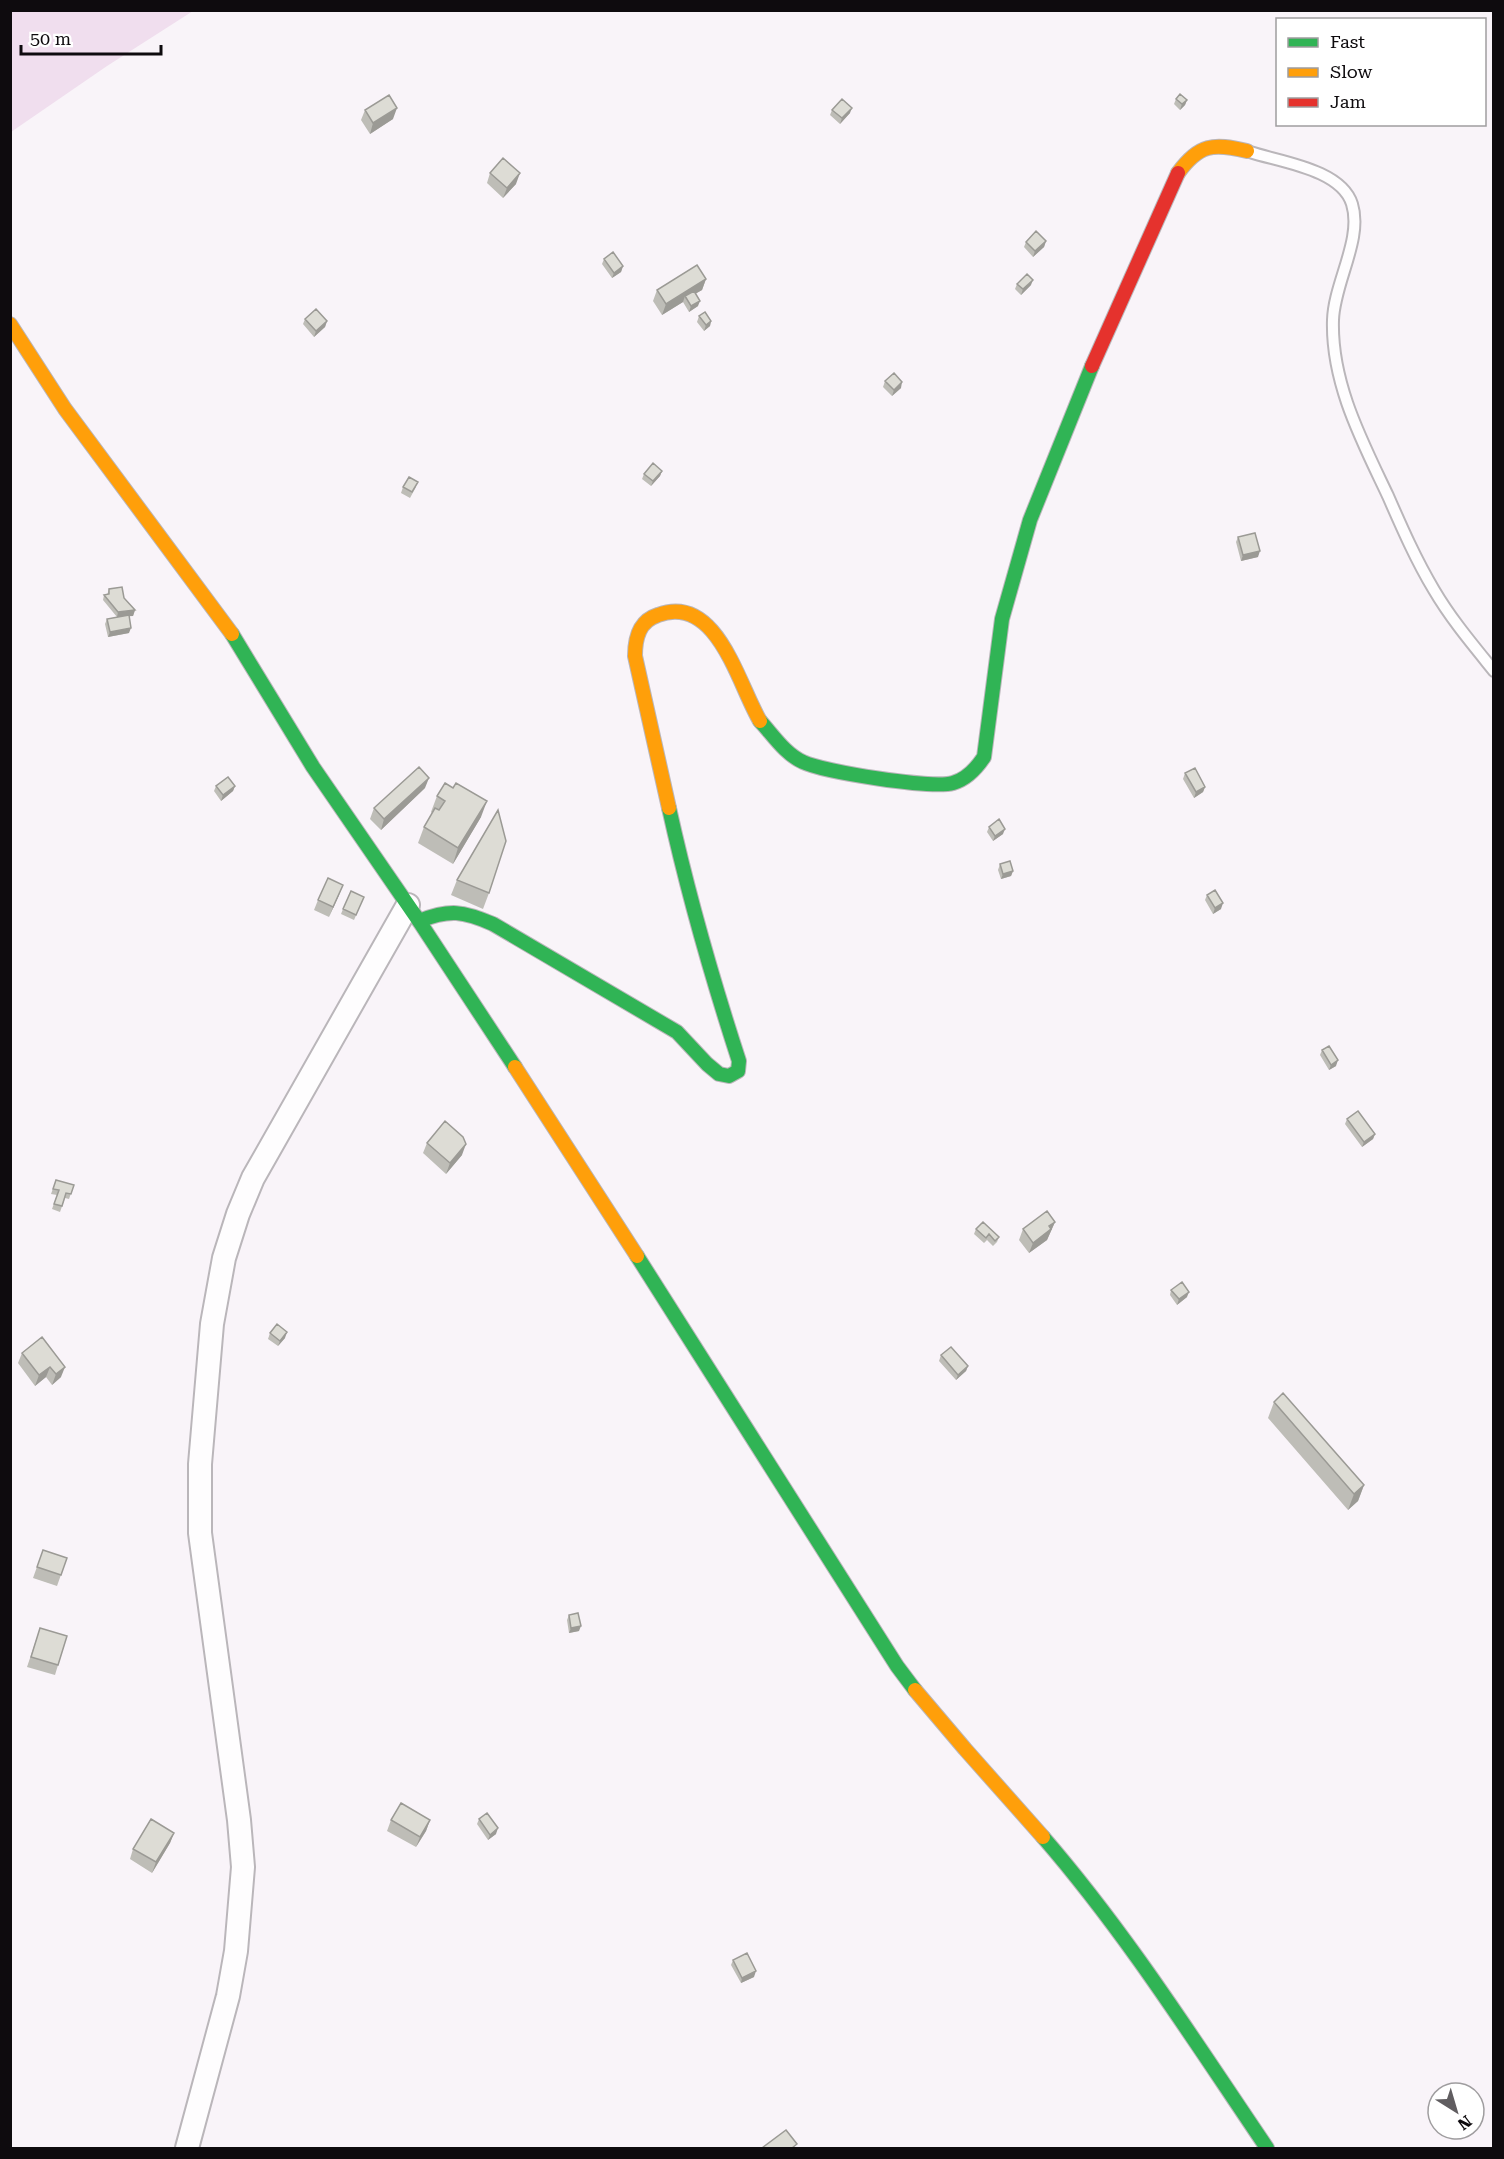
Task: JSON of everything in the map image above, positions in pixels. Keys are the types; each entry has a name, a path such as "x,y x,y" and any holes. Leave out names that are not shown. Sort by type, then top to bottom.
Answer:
{"street":[{"path":"414,913 456,910 493,924 677,1032 716,1072 732,1076 738,1071 739,1062 711,975 682,866 635,656 639,631 646,621 658,613 685,612 697,616 708,624 717,635 759,720 787,751 803,762 841,772 942,785 956,783 968,777 984,757 1002,619 1030,520 1099,349 1178,173 1186,160 1206,146 1221,145 1247,152"},
{"path":"10,324 34,366 72,422 222,618 249,658 298,743 414,913 738,1411 897,1666 954,1740 1035,1828 1119,1931 1267,2148"},
{"path":"187,2148 228,1996 236,1951 243,1867 239,1820 200,1533 200,1464 212,1324 224,1258 238,1214 253,1178 414,913"}],"lane":[{"path":"1247,152 1314,170 1340,186 1352,203 1354,225 1352,240 1338,289 1333,319 1340,376 1348,407 1417,559 1453,619 1494,671"}],"shaded area":[{"path":"11,10 193,11 107,66 11,132"}],"building":[{"path":"1180,94 1187,100 1182,104 1176,99"},
{"path":"389,95 397,108 373,123 365,110"},
{"path":"842,99 852,108 842,118 832,110"},
{"path":"503,158 520,173 507,188 490,173"},
{"path":"1036,231 1046,241 1035,251 1026,242"},
{"path":"613,252 623,266 614,273 604,259"},
{"path":"697,265 706,279 666,304 657,290"},
{"path":"1027,274 1033,280 1023,289 1017,284"},
{"path":"694,291 700,301 691,306 685,296"},
{"path":"316,309 327,321 316,331 305,319"},
{"path":"705,312 711,321 706,325 699,316"},
{"path":"894,373 902,382 894,390 885,381"},
{"path":"653,463 662,471 653,481 644,474"},
{"path":"409,477 418,482 412,492 403,487"},
{"path":"1255,533 1260,551 1243,555 1238,537"},
{"path":"122,587 124,598 135,610 118,612 104,595 109,594 109,589"},
{"path":"129,615 131,628 110,632 107,619"},
{"path":"419,767 429,778 384,819 374,808"},
{"path":"1195,768 1205,787 1196,792 1185,773"},
{"path":"228,777 235,786 223,795 216,786"},
{"path":"445,783 453,788 456,783 487,801 458,848 424,827 435,808 439,810 445,801 437,796"},
{"path":"498,810 506,841 489,893 457,880"},
{"path":"999,819 1005,829 995,836 989,827"},
{"path":"1010,861 1013,871 1003,874 1000,864"},
{"path":"328,878 343,885 333,907 318,900"},
{"path":"1215,890 1223,903 1215,908 1207,895"},
{"path":"351,891 364,897 356,915 343,909"},
{"path":"1329,1046 1338,1060 1331,1065 1322,1050"},
{"path":"1358,1111 1375,1134 1364,1142 1347,1119"},
{"path":"445,1121 463,1137 466,1144 450,1163 427,1143"},
{"path":"56,1180 74,1185 71,1194 66,1193 62,1206 54,1204 59,1190 53,1189"},
{"path":"1047,1211 1055,1222 1049,1226 1051,1229 1033,1243 1023,1229"},
{"path":"983,1222 999,1237 995,1241 989,1234 986,1238 976,1229"},
{"path":"1182,1282 1189,1292 1179,1299 1171,1290"},
{"path":"277,1324 287,1332 280,1341 270,1333"},
{"path":"42,1337 65,1367 56,1374 50,1367 39,1375 22,1353"},
{"path":"951,1347 968,1366 958,1375 941,1355"},
{"path":"1283,1393 1364,1485 1354,1494 1274,1402"},
{"path":"43,1550 67,1558 61,1575 37,1567"},
{"path":"578,1613 581,1626 571,1628 569,1615"},
{"path":"40,1628 67,1636 58,1665 31,1657"},
{"path":"401,1803 430,1820 420,1837 391,1820"},
{"path":"487,1813 498,1828 490,1835 479,1819"},
{"path":"151,1819 174,1833 156,1862 133,1849"},
{"path":"747,1953 756,1971 742,1978 733,1960"},
{"path":"786,2130 797,2144 792,2148 762,2148"}],"traffic: fast":[{"path":"760,721 797,759 832,770 902,782 941,784 958,781 974,769 984,757 1002,619 1030,520 1092,366"},
{"path":"232,634 313,767 421,924 515,1067"},
{"path":"419,921 456,913 473,916 493,924 677,1032 707,1064 719,1074 729,1076 738,1071 739,1061 701,936 669,808"},
{"path":"637,1256 897,1666 915,1690"},
{"path":"1043,1837 1132,1950 1267,2148"}],"traffic: slow":[{"path":"1178,173 1193,156 1208,148 1225,147 1247,151"},
{"path":"10,324 65,409 232,634"},
{"path":"669,808 635,656 637,637 646,621 658,615 678,612 696,617 710,629 734,665 760,721"},
{"path":"515,1067 637,1256"},
{"path":"915,1690 1043,1837"}],"traffic: jam":[{"path":"1092,366 1178,173"}]}
